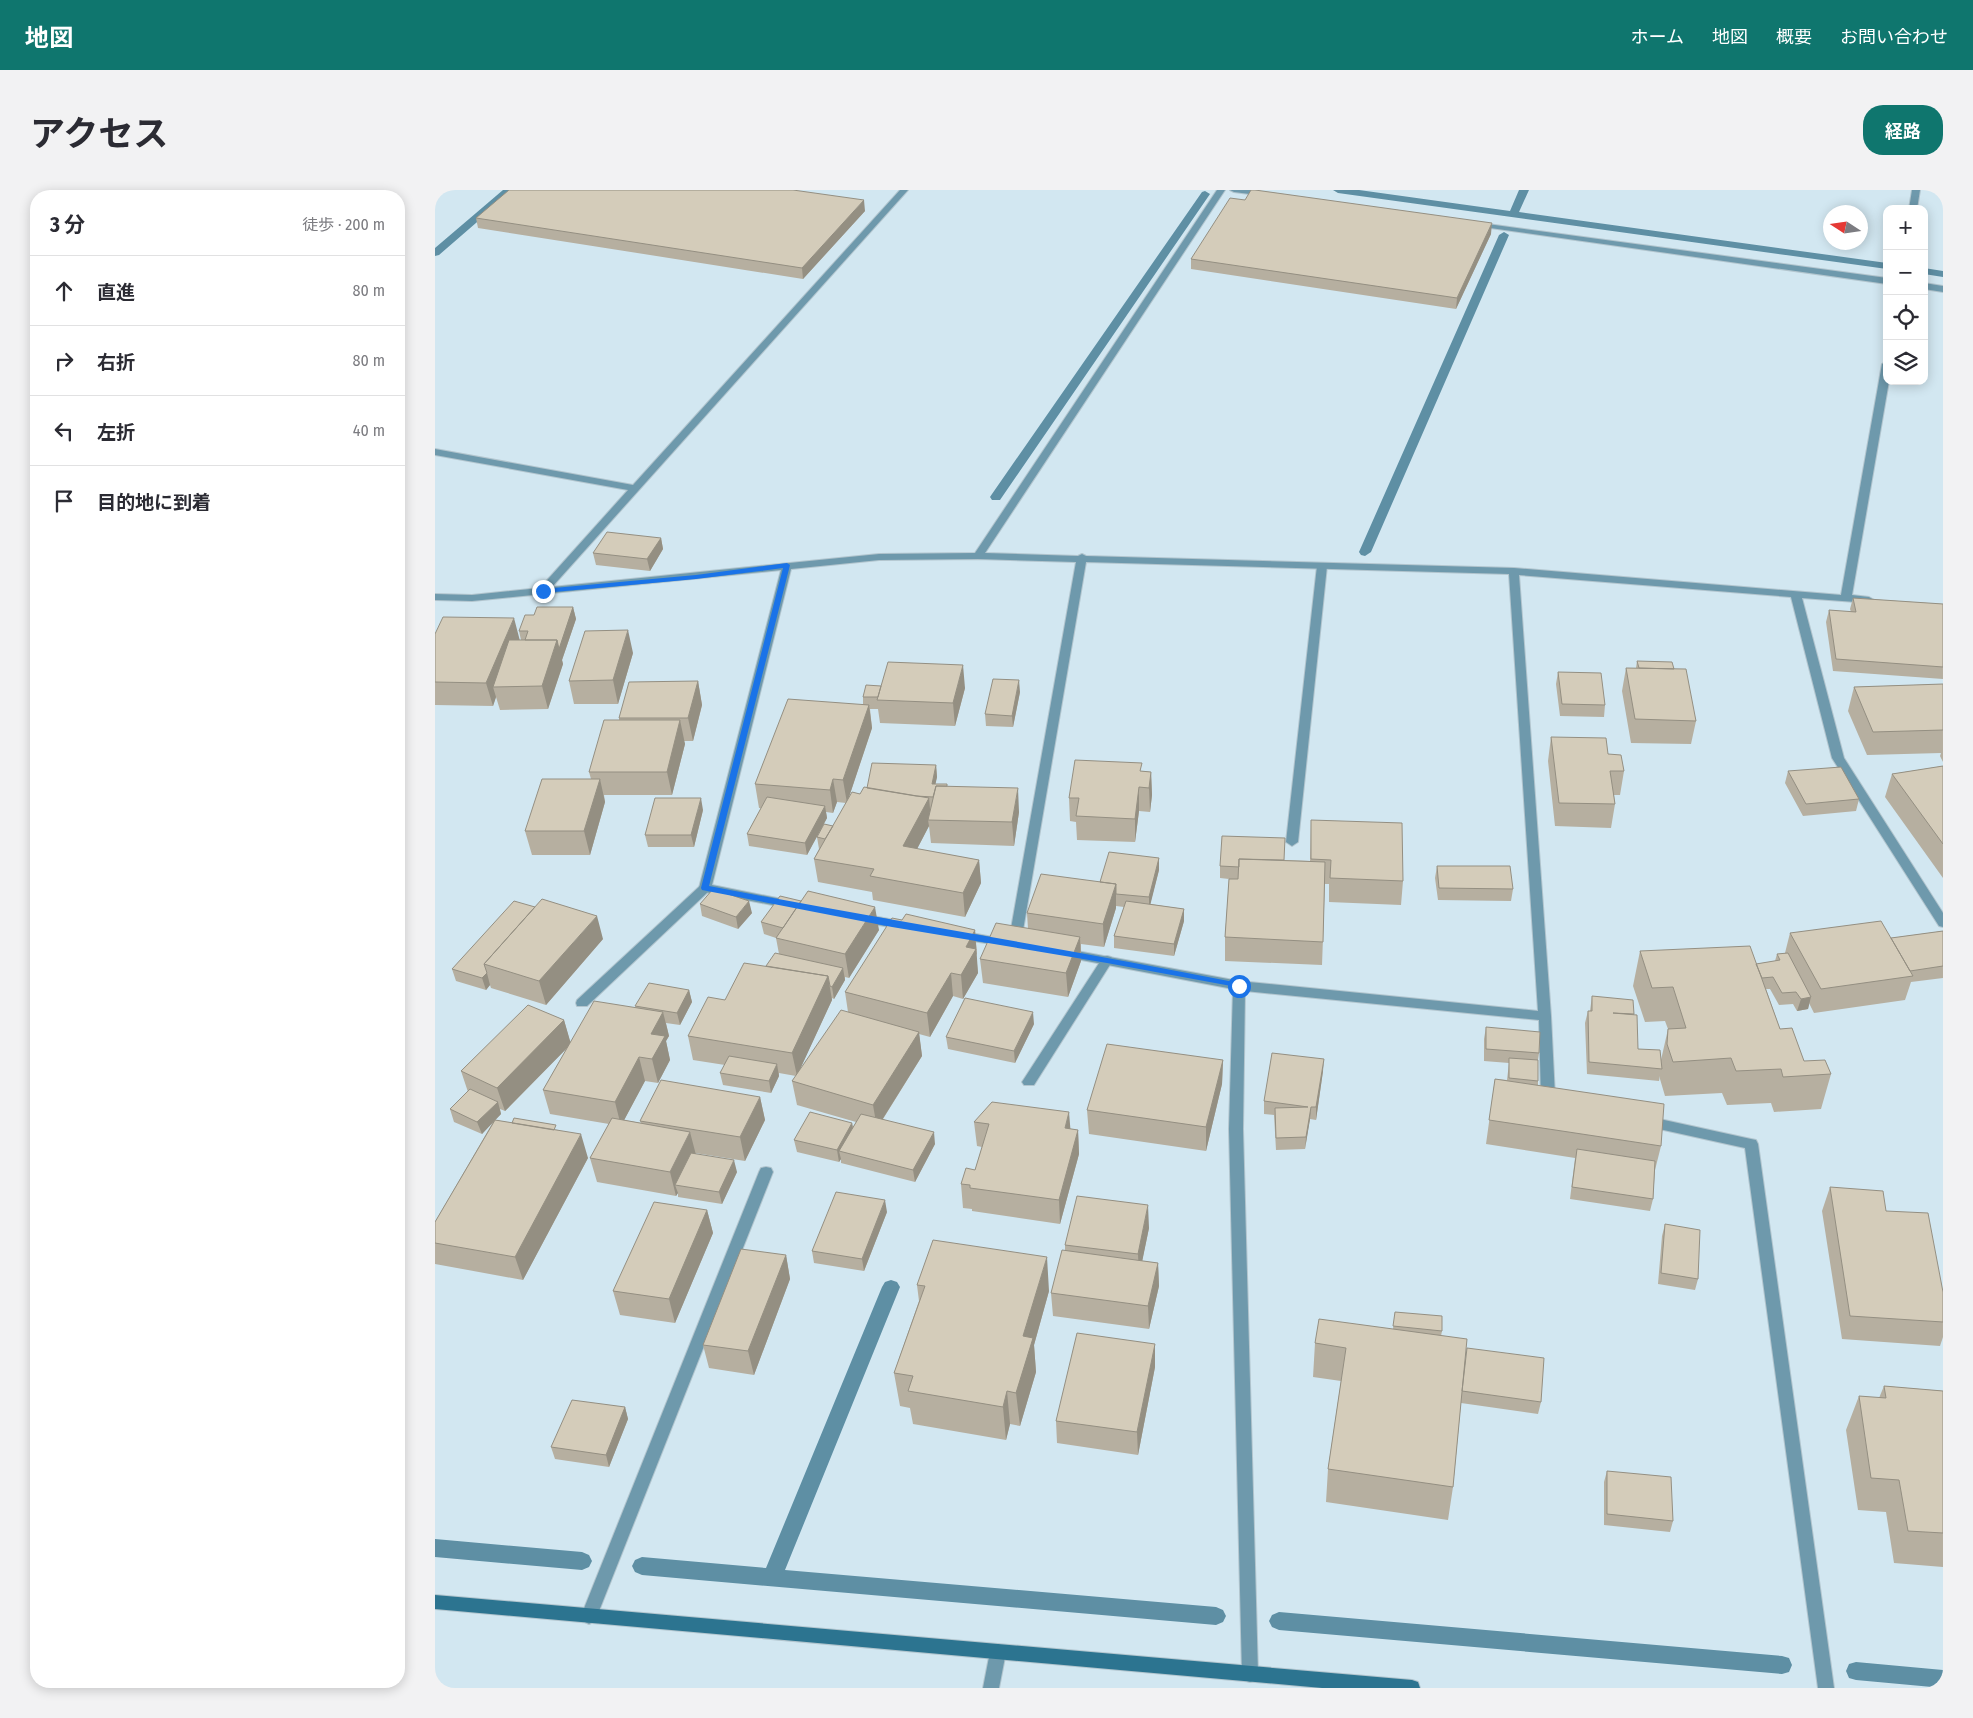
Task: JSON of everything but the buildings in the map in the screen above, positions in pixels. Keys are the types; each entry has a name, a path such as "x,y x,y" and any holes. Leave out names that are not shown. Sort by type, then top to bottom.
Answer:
{"street":[{"path":"543,591 904,190"},
{"path":"978,556 1221,190"},
{"path":"1234,190 1274,196"},
{"path":"1914,205 1916,190"},
{"path":"1472,223 1883,280"},
{"path":"1928,286 1943,288"},
{"path":"1846,598 1883,385"},
{"path":"435,452 636,489"},
{"path":"435,597 472,598 696,577 787,565 879,556 978,556 1513,570 1885,601"},
{"path":"949,933 1019,945 1082,558"},
{"path":"582,1003 705,888 787,565"},
{"path":"1292,842 1322,566"},
{"path":"1513,570 1545,1016 1548,1099 1567,1104"},
{"path":"1796,594 1838,758 1943,924"},
{"path":"705,888 808,908"},
{"path":"845,915 921,928"},
{"path":"1051,950 1239,986 1545,1016"},
{"path":"1029,1082 1107,960"},
{"path":"1239,986 1236,1129 1250,1674"},
{"path":"1635,1118 1751,1144 1826,1688"},
{"path":"589,1616 766,1172"},
{"path":"435,1602 1412,1688"},
{"path":"991,1688 998,1652"}],"waterway":[{"path":"435,253 509,190"},
{"path":"1338,190 1883,265"},
{"path":"1513,214 1524,190"},
{"path":"996,497 1205,194"},
{"path":"1365,552 1504,235"},
{"path":"1928,272 1943,274"},
{"path":"772,1577 891,1287"},
{"path":"435,1548 582,1561"},
{"path":"642,1566 1216,1616"},
{"path":"1279,1621 1782,1665"},
{"path":"1856,1671 1943,1679"}],"route":[{"path":"543,591 696,577 787,565 705,888 892,924 1107,960 1239,986"}]}
